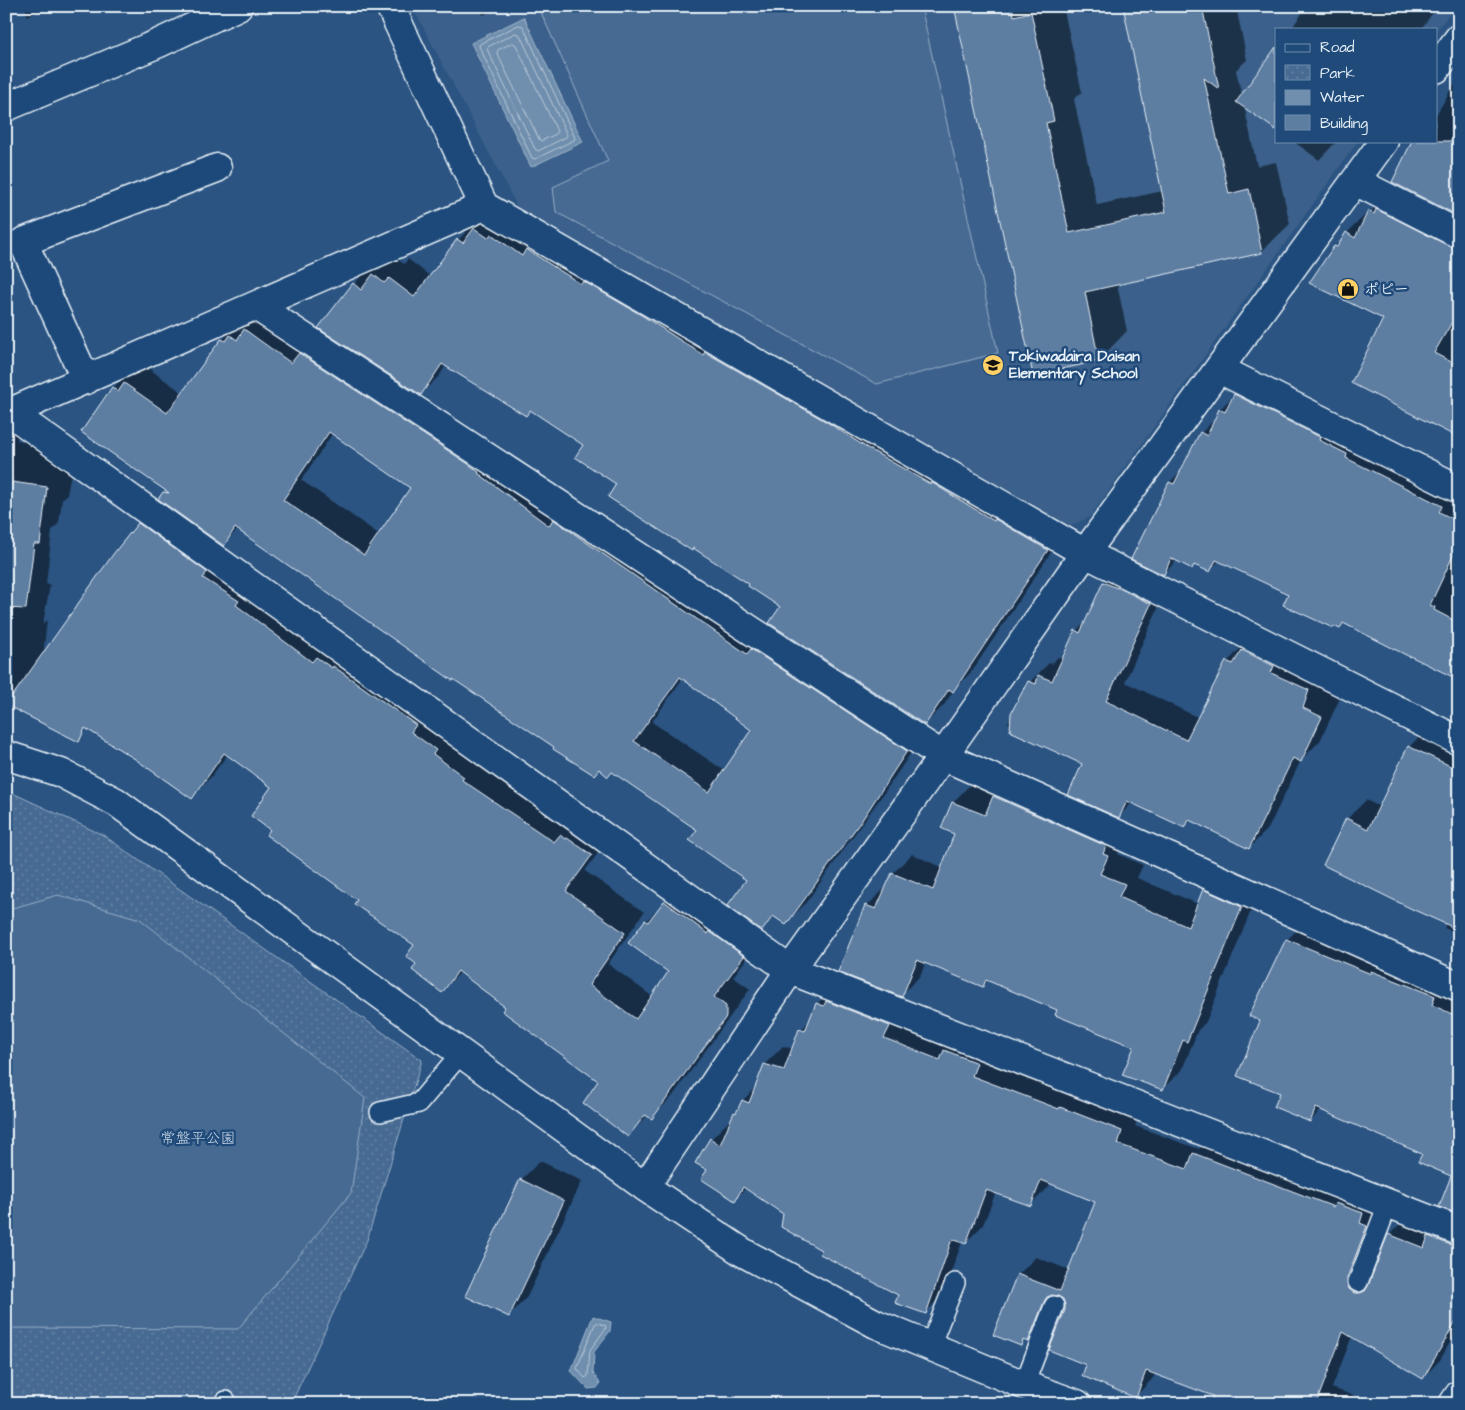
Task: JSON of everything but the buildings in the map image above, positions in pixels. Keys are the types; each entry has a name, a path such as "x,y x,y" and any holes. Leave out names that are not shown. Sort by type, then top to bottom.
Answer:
{"street":[{"path":"6,107 160,43 238,6"},
{"path":"390,6 484,206 1085,553 1459,741"},
{"path":"1438,66 1459,38"},
{"path":"645,1187 790,970 1085,553 1383,142"},
{"path":"86,380 23,242 217,168"},
{"path":"1354,181 1459,234"},
{"path":"9,413 484,206"},
{"path":"256,306 943,756 1459,986"},
{"path":"1219,369 1459,489"},
{"path":"9,413 790,970 1459,1231"},
{"path":"6,755 61,773 116,802 645,1187 744,1253 876,1324 1024,1385 1077,1404"},
{"path":"1453,1404 1459,1395"}],"lane":[{"path":"380,1112 419,1103 461,1053"},
{"path":"1358,1282 1388,1204"},
{"path":"930,1346 955,1282"},
{"path":"1024,1385 1054,1306"}],"shaded area":[{"name":"Tokiwadaira Daisan Elementary School","path":"412,6 1448,6 1450,13 1438,28 1275,28 1275,142 1357,142 1090,517 1070,526 520,212"}],"green space":[{"path":"538,6 921,6 998,353 877,384 556,212 553,187 608,161"},
{"name":"常盤平公園","path":"6,790 103,835 422,1060 367,1240 291,1404 6,1404"},
{"name":"常盤平公園","path":"58,895 140,919 365,1098 351,1193 238,1329 6,1328 6,910"}],"water":[{"path":"524,17 583,142 531,167 471,43"},
{"path":"593,1316 611,1322 610,1331 594,1352 593,1373 600,1384 597,1388 588,1389 571,1371"}],"place":[{"name":"ポピー","path":"1348,289"},
{"name":"Tokiwadaira Daisan Elementary School","path":"993,365"}]}
